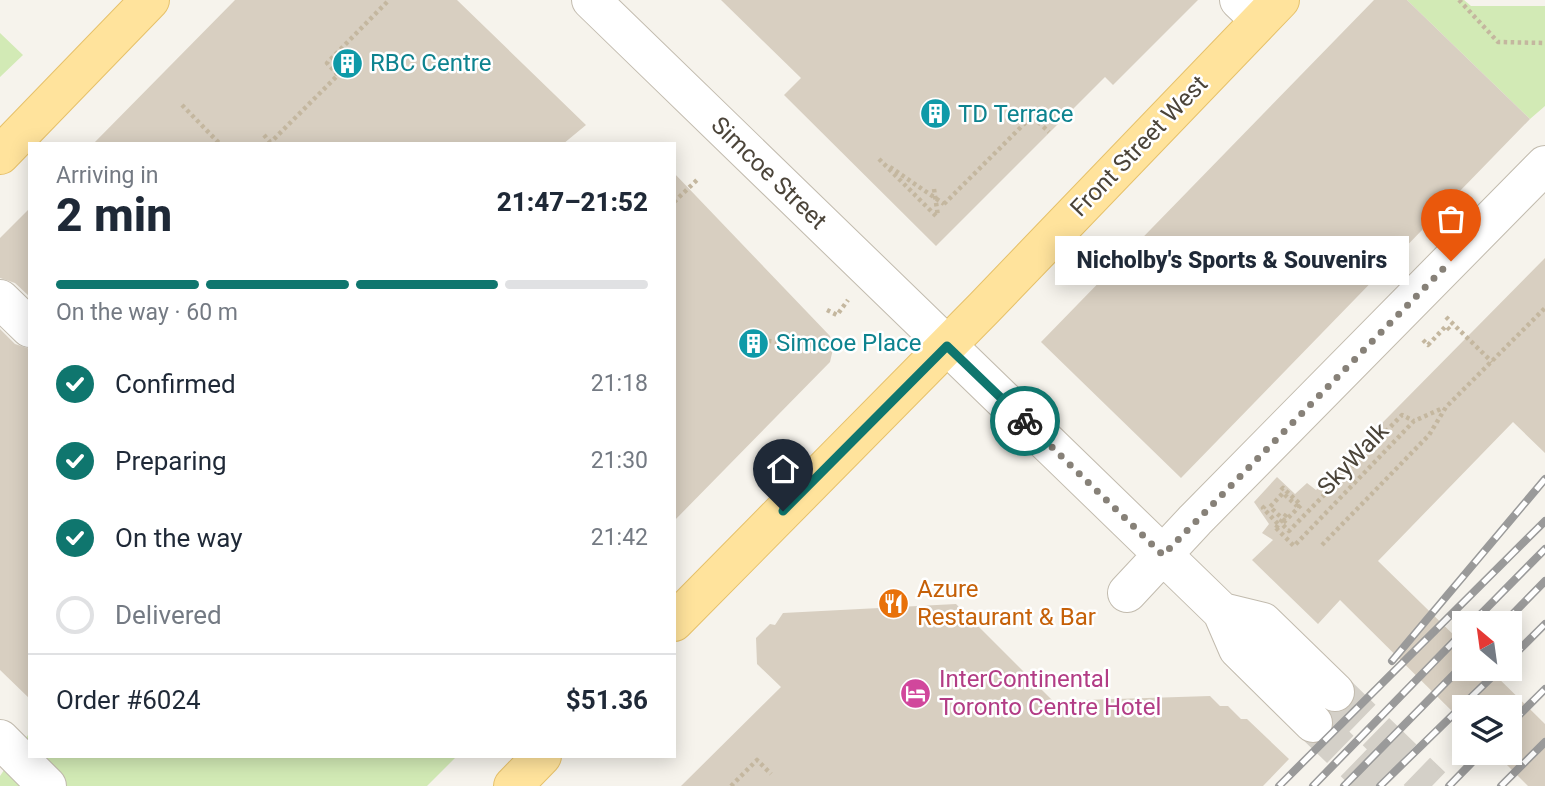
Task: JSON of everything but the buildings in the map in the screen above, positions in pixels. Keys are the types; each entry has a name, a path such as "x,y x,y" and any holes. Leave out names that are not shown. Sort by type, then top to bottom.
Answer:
{"main road":[{"path":"0,155 150,0"},
{"name":"Front Street West","path":"676,620 947,346 1260,7"},
{"path":"513,786 540,758"}],"street":[{"name":"Simcoe Street","path":"591,0 1222,612"},
{"path":"1127,593 1545,165"},
{"path":"0,299 28,326"},
{"path":"1222,612 1263,622 1335,692"},
{"path":"1222,612 1238,649 1313,723"},
{"path":"0,739 47,786"}],"path":[{"path":"271,142 338,75 327,63 389,0"},
{"path":"1459,0 1499,42 1545,43"},
{"path":"182,105 218,142"},
{"path":"944,204 1032,116 1049,132"},
{"path":"264,135 269,142"},
{"path":"944,204 933,196 879,159 938,218 935,199 934,189 944,204"},
{"path":"676,200 697,180"},
{"path":"1414,421 1446,407 1545,308"},
{"path":"827,310 838,315"},
{"path":"1443,314 1492,362"},
{"path":"747,339 851,349"},
{"name":"SkyWalk","path":"1322,545 1429,435 1446,407"},
{"name":"SkyWalk","path":"1402,415 1414,421 1294,546 1281,525 1289,531 1402,415"},
{"path":"1283,488 1301,505 1289,514 1281,525 1263,508 1283,488"},
{"path":"1257,498 1281,522 1297,506 1283,493 1270,507 1281,525"},
{"path":"731,786 757,760 771,774"}],"green space":[{"path":"1407,0 1464,0 1471,6 1545,6 1545,106 1530,119"},
{"path":"0,33 23,55 0,77"},
{"path":"28,735 28,758 455,758 427,786 0,786 0,776"}],"tunnel":[{"path":"1335,692 1432,786"},
{"path":"1313,723 1378,786"}],"railway":[{"path":"1392,661 1545,479"},
{"path":"1279,786 1545,521"},
{"path":"1484,611 1545,549"},
{"path":"1516,611 1545,581"},
{"path":"1522,647 1545,624"},
{"path":"1313,786 1452,643"},
{"path":"1344,786 1452,676"},
{"path":"1380,786 1488,681"},
{"path":"1522,712 1545,689"},
{"path":"1501,786 1545,742"},
{"path":"1449,786 1469,765"}],"way so far":[{"path":"1025,421 1163,555 1451,261"}],"place":[{"name":"RBC Centre","path":"347,63"},
{"name":"TD Terrace","path":"935,114"},
{"name":"Nicholby's Sports & Souvenirs","path":"1451,261"},
{"name":"Simcoe Place","path":"753,343"},
{"name":"Azure Restaurant & Bar","path":"894,603"},
{"name":"InterContinental Toronto Centre Hotel","path":"916,693"}],"route":[{"path":"783,511 947,346 1025,421"}]}
